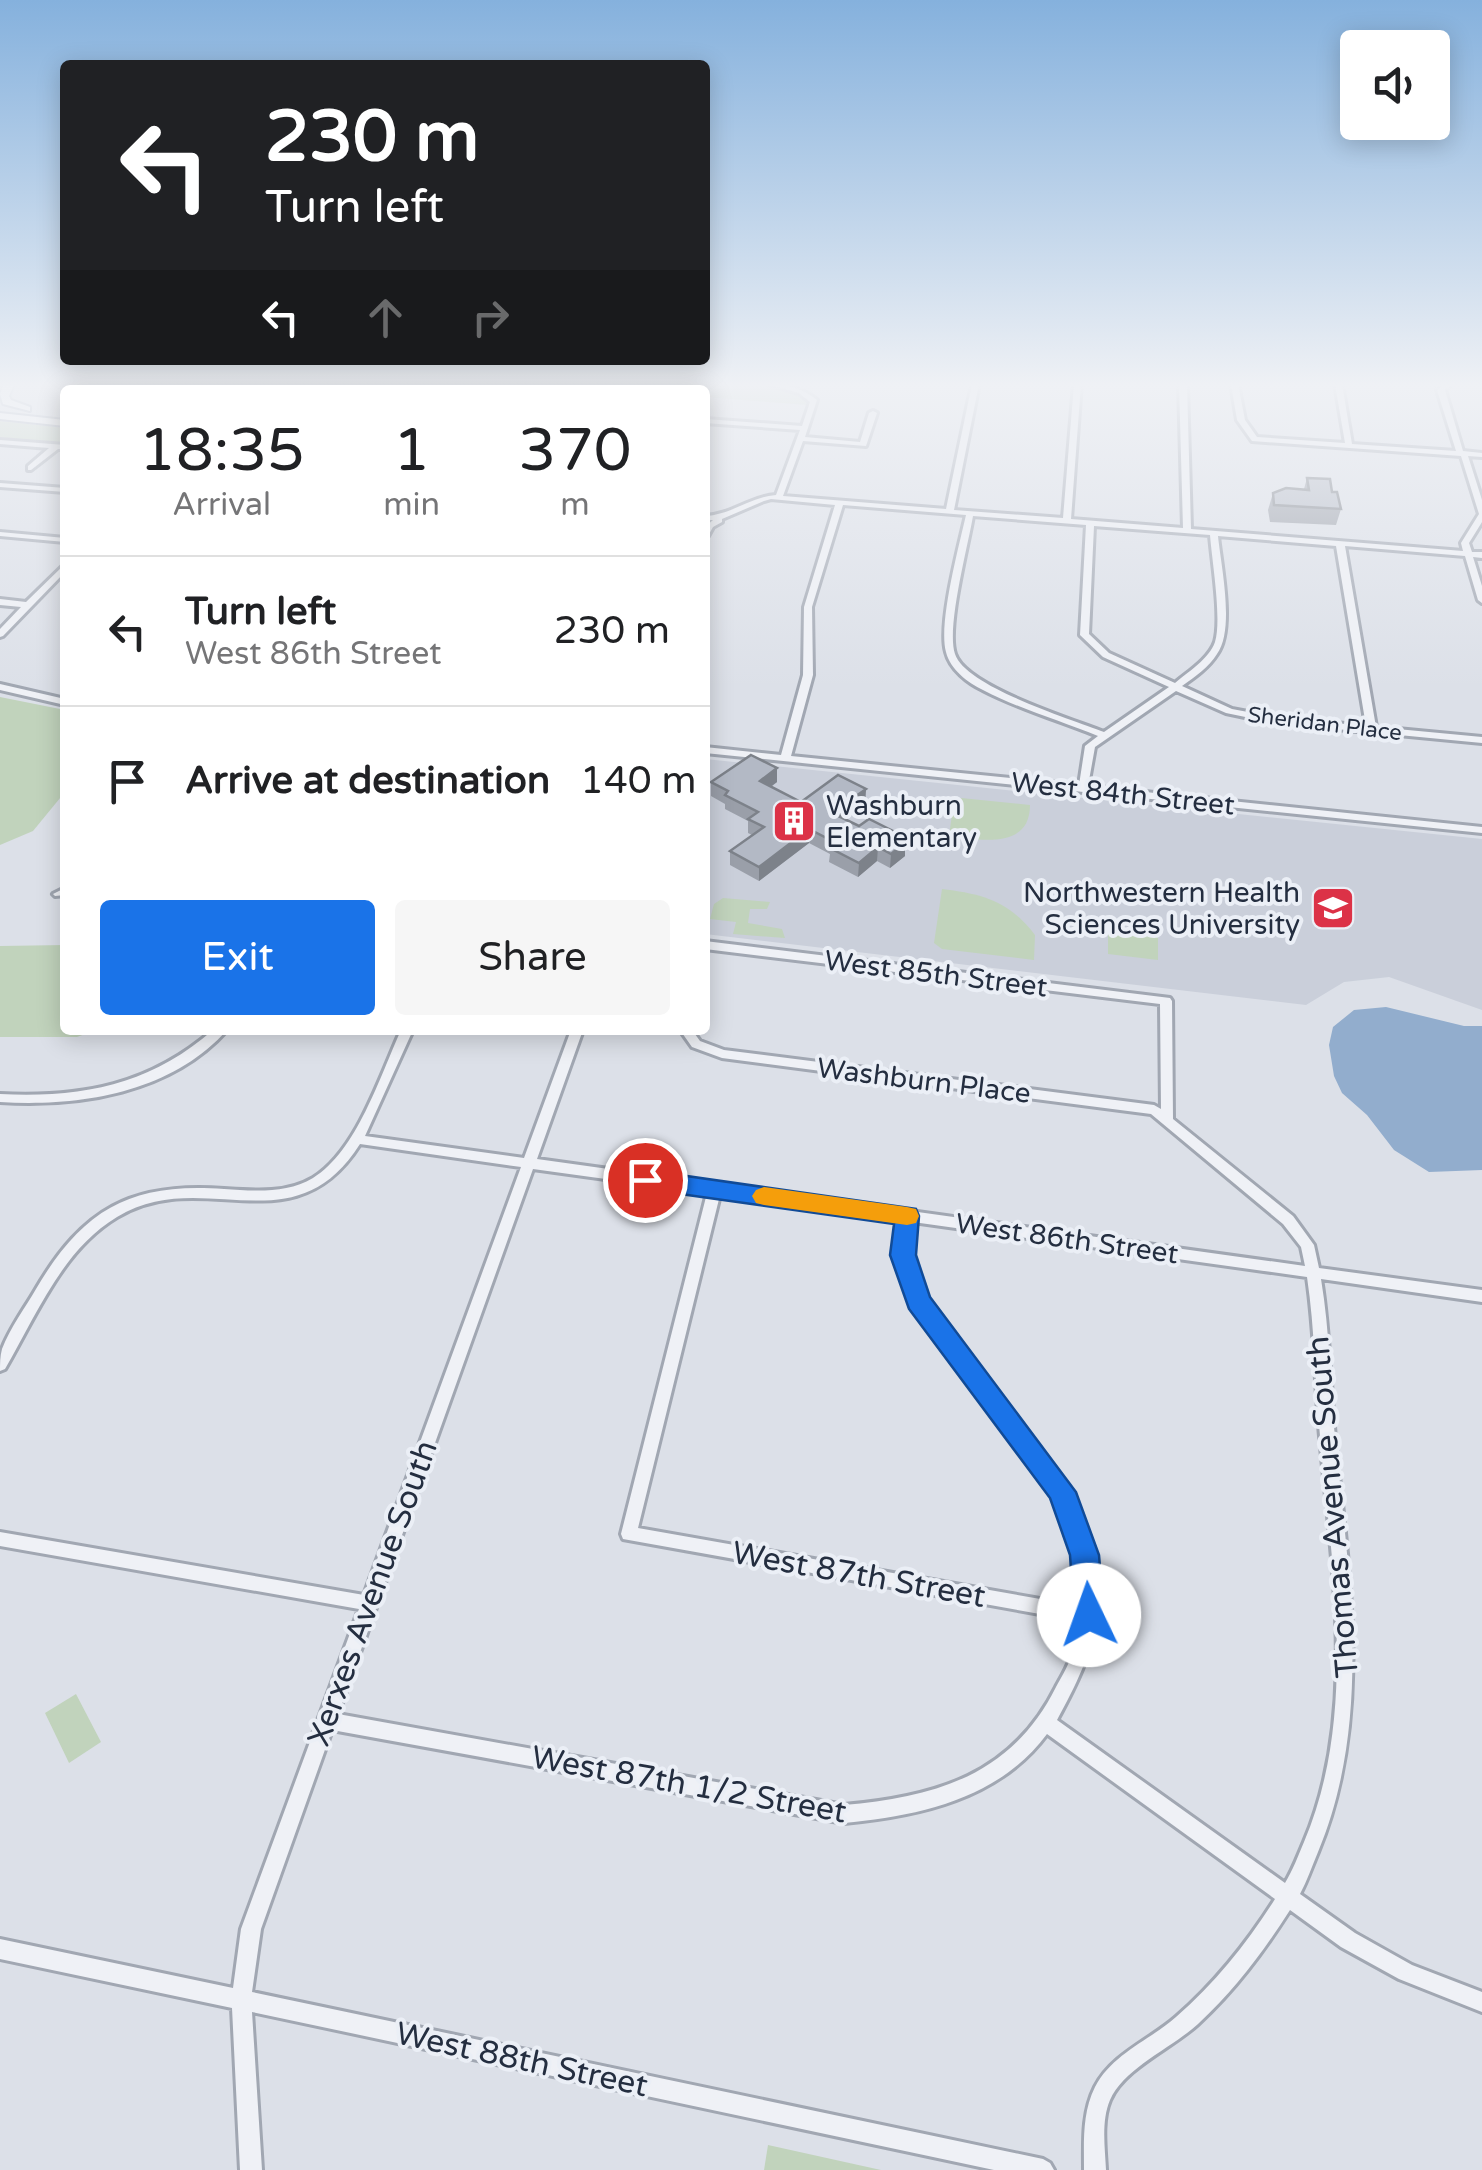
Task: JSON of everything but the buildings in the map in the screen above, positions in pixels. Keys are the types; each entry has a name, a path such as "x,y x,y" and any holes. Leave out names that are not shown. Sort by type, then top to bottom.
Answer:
{"street":[{"path":"3,485 60,490"},
{"path":"778,498 783,485"},
{"path":"950,511 955,485"},
{"path":"1067,521 1070,485"},
{"path":"1185,485 1186,531"},
{"path":"1472,485 1482,514 1466,536 1482,600"},
{"path":"710,524 757,500 778,498 1482,555"},
{"path":"785,758 808,675 808,607 840,502"},
{"path":"970,513 948,636 952,658 986,688 1104,735"},
{"path":"710,519 719,520"},
{"name":"Sheridan Place","path":"1090,523 1084,636 1106,655 1210,704 1251,716 1482,740"},
{"path":"1083,789 1086,752 1208,662 1219,643 1214,533"},
{"path":"0,534 60,540"},
{"path":"1340,543 1372,730"},
{"path":"0,634 60,572"},
{"path":"0,602 26,605"},
{"path":"0,687 60,701"},
{"name":"West 84th Street","path":"710,750 1482,830"},
{"name":"West 85th Street","path":"710,948 1166,1001 1167,1121"},
{"path":"0,1098 62,1100 127,1086 185,1059 216,1035"},
{"path":"0,1365 67,1255 80,1238 116,1210 161,1194 184,1192 242,1198 284,1195 324,1178 354,1140 406,1035"},
{"name":"Xerxes Avenue South","path":"251,2170 241,1999 252,1929 575,1035"},
{"name":"Washburn Place","path":"690,1035 696,1044 722,1054 1154,1110 1167,1121"},
{"name":"Thomas Avenue South","path":"1094,2170 1096,2114 1103,2093 1130,2062 1180,2028 1220,1986 1258,1944 1288,1896 1314,1845 1332,1792 1343,1737 1347,1683 1307,1245 1300,1232 1167,1121"},
{"name":"West 86th Street","path":"354,1140 1482,1296"},
{"name":"West 87th Street","path":"715,1189 629,1534 1089,1615"},
{"name":"West 87th 1/2 Street","path":"326,1720 844,1814 922,1806 960,1793 1023,1751 1046,1723 1080,1659 1089,1615 1085,1555 1062,1492 918,1302 903,1255 907,1216"},
{"path":"0,1538 368,1603"},
{"path":"1046,1723 1348,1940 1406,1972 1482,2002"},
{"name":"West 88th Street","path":"0,1948 1044,2170"}],"shaded area":[{"path":"710,760 1482,839 1482,1010 1389,977 1344,982 1306,1005 710,935"}],"green space":[{"path":"0,697 60,709 60,798 33,831 0,845"},
{"path":"954,800 1030,805 1028,819 1013,836 1001,839 949,836"},
{"path":"942,889 983,897 1015,914 1035,935 1034,960 942,949 934,943"},
{"path":"723,898 770,902 767,909 750,909 748,923 782,929 785,938 733,934 736,922 710,919 714,904"},
{"path":"1108,929 1158,935 1158,960 1108,954"},
{"path":"60,945 60,1035 82,1035 0,1037 0,946"},
{"path":"76,1694 101,1742 69,1763 45,1713"},
{"path":"768,2145 881,2170 764,2170"}],"water":[{"path":"1386,1007 1464,1026 1482,1026 1482,1170 1429,1172 1394,1150 1367,1115 1342,1093 1334,1076 1329,1045 1333,1027 1354,1010"}],"slow traffic":[{"path":"764,1196 907,1216"}],"place":[{"name":"Washburn Elementary","path":"794,821"},
{"name":"Northwestern Health Sciences University","path":"1333,908"}],"route":[{"path":"645,1180 907,1216 903,1255 918,1302 1062,1492 1085,1555 1089,1615"}]}
